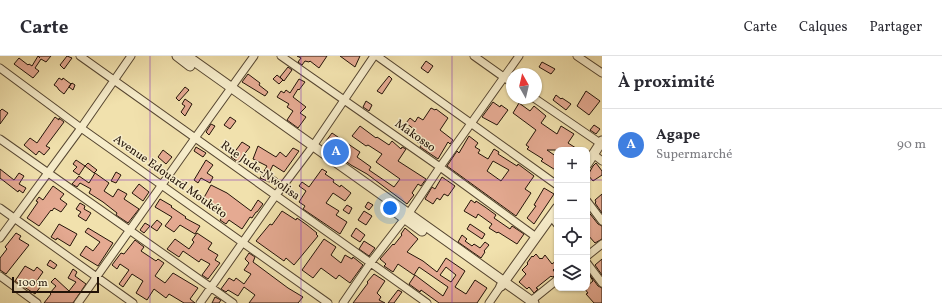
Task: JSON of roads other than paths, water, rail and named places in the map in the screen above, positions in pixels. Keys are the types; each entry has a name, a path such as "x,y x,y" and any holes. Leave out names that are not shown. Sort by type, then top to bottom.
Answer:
{"street":[{"name":"Rue Jude-Nwolisa","path":"80,56 427,303"},
{"path":"0,238 81,128 131,56"},
{"path":"177,56 230,90"},
{"path":"187,56 230,90 311,149 529,302 554,282"},
{"path":"78,303 129,229 254,56"},
{"name":"Makosso","path":"281,56 440,167 536,237"},
{"path":"200,303 276,195 311,149 374,56"},
{"path":"377,56 554,183"},
{"path":"474,56 504,78"},
{"path":"343,303 371,262 407,216 519,56"},
{"path":"577,56 602,73"},
{"name":"Avenue Edouard Moukéto","path":"0,68 81,128 328,303"},
{"path":"542,103 601,142 590,159"},
{"path":"0,139 233,303"},
{"path":"593,154 602,161"},
{"path":"590,205 602,221"},
{"path":"0,208 133,303"},
{"path":"489,303 554,212"},
{"path":"551,216 554,220"},
{"path":"588,255 602,244"},
{"path":"590,267 602,283"},
{"path":"0,276 38,303"}],"place":[{"name":"Agape","path":"336,152"}]}
